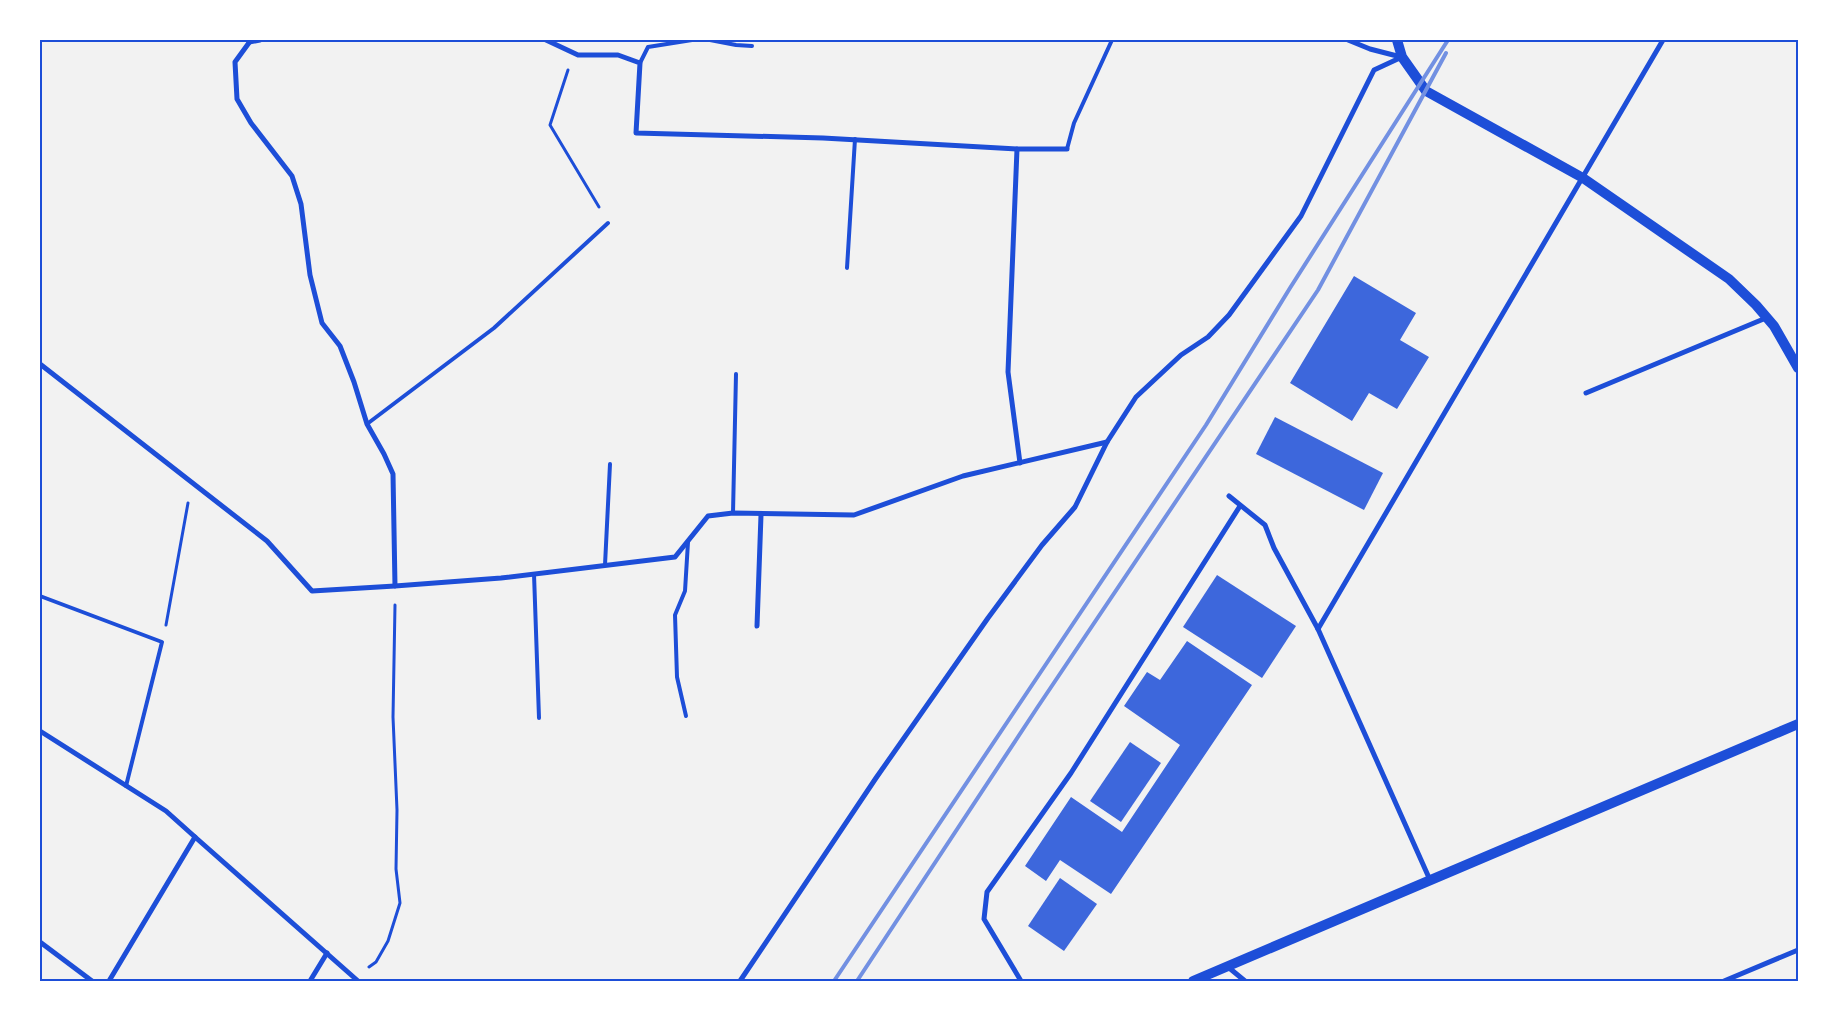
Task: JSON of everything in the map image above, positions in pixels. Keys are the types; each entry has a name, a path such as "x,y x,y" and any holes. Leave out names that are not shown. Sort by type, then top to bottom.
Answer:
{"main road":[{"path":"1397,40 1402,57 1426,91 1583,178 1729,279 1774,326 1798,368"},
{"path":"1193,981 1798,724"}],"street":[{"path":"260,40 250,41 235,62 237,99 251,123 278,155 292,176 301,204 310,275 322,323 340,346 367,424 393,474 395,586"},
{"path":"546,40 578,55 618,55 640,63 636,133 855,140 1067,150"},
{"path":"1348,40 1370,49 1402,57"},
{"path":"1318,629 1664,40"},
{"path":"740,981 882,770 988,618 1042,545 1075,507 1107,442 1136,397 1181,355 1208,337 1229,315 1301,216 1374,70 1402,57"},
{"path":"1017,149 1008,372 1020,462"},
{"path":"1586,393 1767,318"},
{"path":"40,364 267,541 312,590 395,586 534,574 674,557 708,516 733,513 761,515 854,515 963,476 1107,442"},
{"path":"1229,496 1265,525 1274,548 1318,629 1430,880"},
{"path":"1021,981 984,919 987,892 1071,773 1240,506"},
{"path":"758,626 761,515"},
{"path":"40,730 166,811 357,980"},
{"path":"109,981 195,837"},
{"path":"40,942 92,981"},
{"path":"1724,981 1798,950"},
{"path":"310,981 327,953"},
{"path":"1227,966 1245,981"}],"lane":[{"path":"640,63 648,47 692,40"},
{"path":"710,40 752,46"},
{"path":"1067,150 1074,123 1112,40"},
{"path":"847,268 855,140"},
{"path":"367,424 494,328 608,223"},
{"path":"733,513 736,374"},
{"path":"605,565 610,464"},
{"path":"686,716 677,677 675,615 685,591 688,540"},
{"path":"534,574 539,718"},
{"path":"40,596 162,642 126,786"}],"path":[{"path":"573,52 550,125 608,223"},
{"path":"162,642 192,483"},
{"path":"357,980 376,962 388,941 400,903 396,869 397,810 393,717 395,586"}],"building":[{"path":"1354,276 1416,313 1400,340 1429,357 1397,409 1369,393 1352,421 1290,383"},
{"path":"1275,417 1383,473 1364,510 1256,454"},
{"path":"1217,575 1296,626 1262,678 1183,627"},
{"path":"1187,641 1252,685 1111,894 1060,860 1046,881 1025,866 1071,797 1122,832 1180,745 1124,706 1147,672 1160,680"},
{"path":"1130,742 1161,763 1121,822 1090,801"},
{"path":"1060,878 1097,904 1064,951 1028,926"}],"railway":[{"path":"834,981 1206,425 1290,288 1448,40"},
{"path":"857,981 1037,708 1318,290 1446,53"}]}
